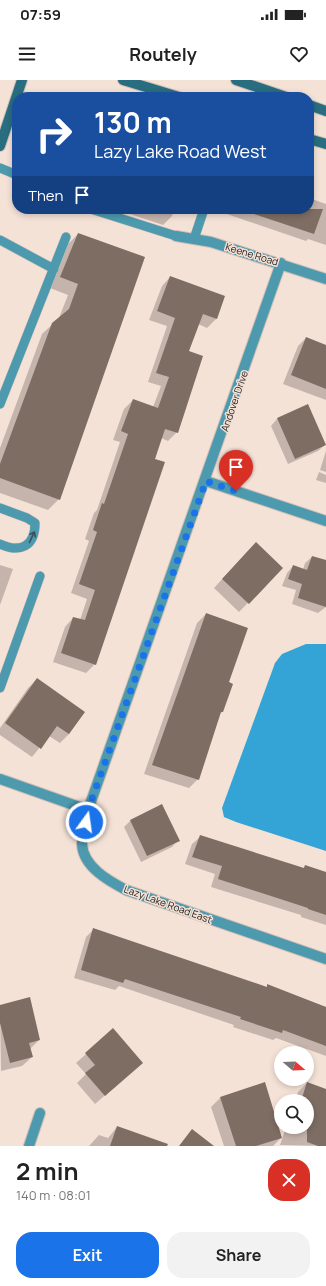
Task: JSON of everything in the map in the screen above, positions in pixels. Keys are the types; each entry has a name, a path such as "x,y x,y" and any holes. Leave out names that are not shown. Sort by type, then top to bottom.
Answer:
{"main road":[{"path":"18,92 22,80"},
{"path":"123,80 163,92"},
{"path":"236,80 271,92"},
{"path":"314,107 326,111"},
{"path":"0,146 12,110"},
{"path":"314,140 326,144"}],"street":[{"name":"Keene Road","path":"176,236 211,242 282,263 326,279"},
{"name":"Andover Drive","path":"88,810 206,481 282,263"},
{"path":"206,481 326,521"},
{"path":"0,780 88,810"},
{"name":"Lazy Lake Road East","path":"88,810 82,845 89,862 103,878 126,890 326,959"},
{"path":"29,1146 40,1113"}],"lane":[{"path":"0,168 12,174"},
{"path":"107,214 176,236"},
{"path":"194,239 202,214"},
{"path":"0,404 66,237"},
{"path":"0,240 54,269"},
{"path":"0,508 27,518 35,523 35,532 29,544 22,549 8,548 0,544"},
{"path":"0,688 40,576"}],"water":[{"path":"306,644 326,644 326,851 236,822 224,817 222,808 275,663 282,654"}],"building":[{"path":"314,209 323,209 314,234 254,214 314,214"},
{"path":"78,233 145,257 60,500 0,478 0,464 52,323 69,309 78,284 60,277"},
{"path":"170,276 225,296 217,319 203,314 189,351 203,356 178,433 165,429 155,459 165,462 96,665 61,653 73,617 85,620 95,590 79,584 97,532 93,530 102,503 104,504 128,434 121,431 133,399 158,408 169,377 156,373 175,318 157,311"},
{"path":"306,337 326,345 326,389 291,375"},
{"path":"308,404 326,445 295,459 277,418"},
{"path":"256,542 283,568 249,604 222,579"},
{"path":"312,556 326,560 326,607 298,598 302,584 288,579 293,565 307,570"},
{"path":"206,613 248,628 229,682 233,684 223,712 221,712 199,780 152,765"},
{"path":"37,678 85,712 69,734 57,726 41,749 5,723"},
{"path":"162,804 180,841 147,856 130,820"},
{"path":"200,835 304,868 305,865 326,872 326,915 218,879 222,866 192,857"},
{"path":"93,928 267,987 267,984 326,1007 326,1046 283,1030 282,1033 240,1019 241,1017 125,979 123,983 81,970"},
{"path":"30,997 40,1040 29,1043 33,1057 10,1063 0,1023 0,1005"},
{"path":"113,1028 143,1063 105,1096 85,1073 95,1065 85,1053"},
{"path":"265,1082 274,1112 274,1134 281,1134 282,1138 256,1146 236,1146 220,1097"},
{"path":"314,1085 326,1089 326,1146 318,1146 307,1142 307,1134 314,1134 314,1094 303,1094 306,1086 314,1086"},
{"path":"117,1126 168,1144 167,1146 110,1146"},
{"path":"192,1129 214,1146 179,1146"}],"route":[{"path":"86,822 88,810 206,481 236,491"}]}
